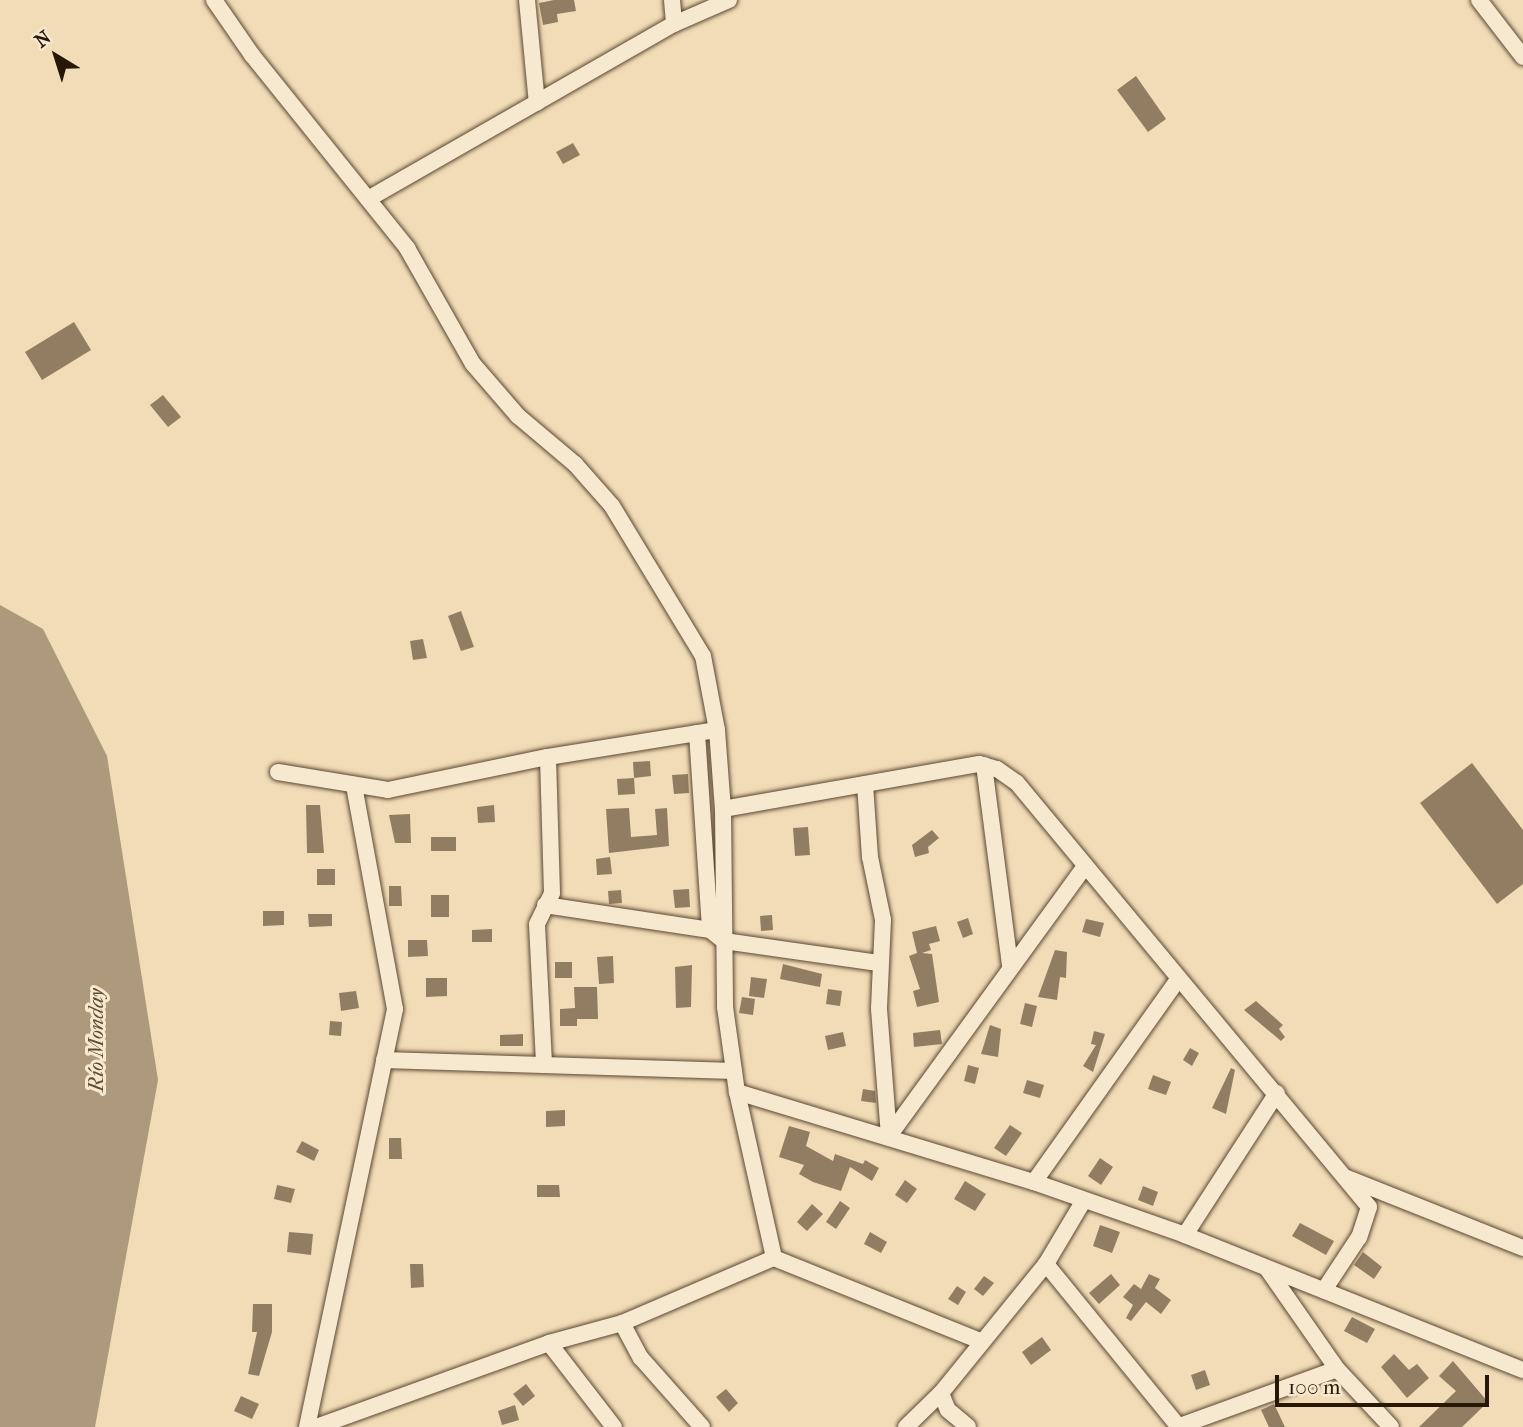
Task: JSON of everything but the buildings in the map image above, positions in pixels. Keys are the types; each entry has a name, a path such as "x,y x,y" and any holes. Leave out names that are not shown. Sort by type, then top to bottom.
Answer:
{"street":[{"path":"214,0 252,55 407,248 473,364 518,416 575,464 612,506 703,656 717,730 723,808 725,1007 737,1092 775,1258"},
{"path":"527,0 537,103"},
{"path":"672,0 674,24"},
{"path":"368,199 674,24 729,0"},
{"path":"1479,0 1523,57"},
{"path":"278,772 388,790 548,757 717,730"},
{"path":"697,733 710,930"},
{"path":"544,1063 537,924 552,893 548,757"},
{"path":"723,808 984,765 1017,783 1084,868 1277,1093 1369,1207 1359,1237 1324,1290"},
{"path":"984,765 1010,965"},
{"path":"865,784 870,857 883,920 878,962 889,1136"},
{"path":"307,1427 396,1009 354,785"},
{"path":"889,1136 1010,965 1084,868"},
{"path":"545,905 710,930 724,941 878,962"},
{"path":"1034,1182 1178,979"},
{"path":"384,1060 734,1071"},
{"path":"737,1092 1034,1182 1185,1235 1523,1370"},
{"path":"1185,1235 1277,1093"},
{"path":"1344,1177 1523,1248"},
{"path":"906,1427 941,1393 980,1341 1046,1264 1084,1200"},
{"path":"316,1427 549,1343 622,1323 775,1258 980,1341"},
{"path":"1046,1264 1177,1426 1337,1369"},
{"path":"1268,1270 1337,1369 1391,1427"},
{"path":"622,1323 641,1358 702,1427"},
{"path":"549,1343 614,1427"},
{"path":"941,1393 948,1410 968,1427"}],"water":[{"name":"Río Monday","path":"0,605 43,629 107,756 158,1080 95,1427 0,1427"}]}
